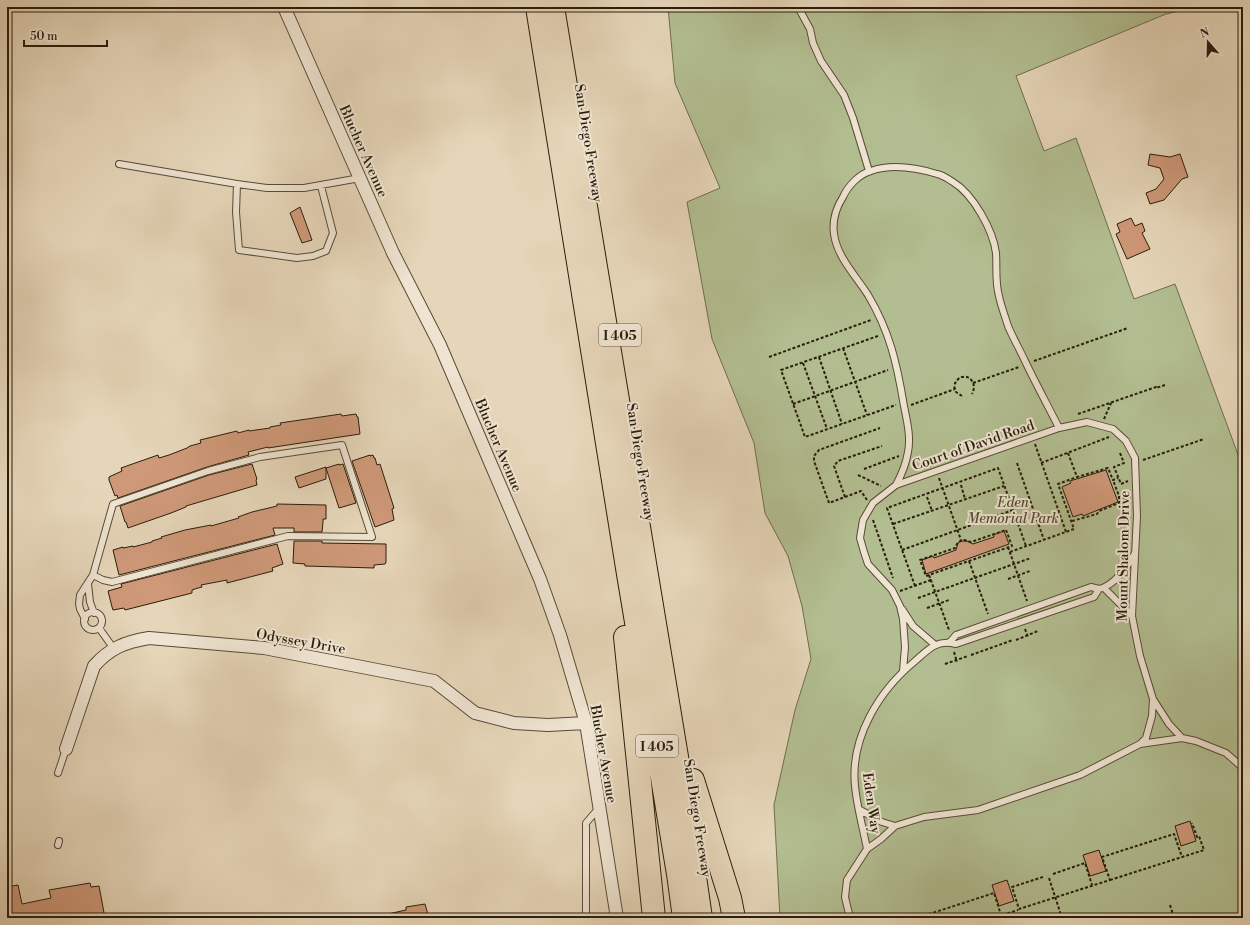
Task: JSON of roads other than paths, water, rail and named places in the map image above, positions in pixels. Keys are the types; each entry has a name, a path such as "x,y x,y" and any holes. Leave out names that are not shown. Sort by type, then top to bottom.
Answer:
{"highway":[{"path":"530,7 544,48"},
{"path":"537,7 544,48"},
{"path":"553,7 682,787 701,918"},
{"name":"San Diego Freeway","path":"568,7 693,780 713,918"},
{"name":"San Diego Freeway","path":"544,48 684,918"},
{"path":"628,574 622,610 654,918"},
{"path":"693,780 730,898 734,918"}],"street":[{"name":"Blucher Avenue","path":"284,7 393,253 440,345 540,579 560,635 586,723 598,808 617,918"},
{"name":"Odyssey Drive","path":"66,749 94,666 104,655 114,649 132,641 148,638 264,648 434,681 475,713 514,723 548,725 586,723"}],"lane":[{"path":"798,7 810,29 813,43 821,61 844,95 853,118 869,171"},
{"path":"119,164 267,188 304,188 360,178"},
{"path":"1057,425 1009,328 998,294 996,251 991,234 981,214 970,198 956,184 939,174 914,169 888,167 869,171 856,180 846,191 837,206 833,221 834,234 837,247 842,257 867,294 887,332 897,366 908,428 908,453 904,468 896,485 871,506 862,520 860,538 868,564 894,593 900,606 914,626 934,644 951,641 956,644 1094,597 1101,589 1125,570 1136,552"},
{"path":"237,184 236,212 239,250 297,258 313,256 326,251 333,233 321,186"},
{"name":"Mount Shalom Drive","path":"1057,425 1087,422 1113,429 1126,441 1135,458 1137,516 1132,616 1140,656 1154,699 1169,724 1182,738"},
{"name":"Court of David Road","path":"896,485 1032,437 1057,425"},
{"path":"85,619 88,614 94,613 101,617 102,623 99,628 94,630 88,628 85,624 85,619 78,604 80,595 93,576 114,504 208,471 260,457 342,445 372,537 288,536 112,582 93,576"},
{"path":"88,584 90,602 94,613"},
{"path":"951,641 956,635 1091,587 1101,589 1132,616"},
{"path":"900,606 903,619 905,647 903,671"},
{"path":"99,628 114,649"},
{"name":"Eden Way","path":"850,918 845,897 846,880 867,849 855,785 856,756 865,725 882,695 903,671 934,644"},
{"path":"867,849 895,826 924,817 978,810 1080,775 1140,744 1146,738 1152,716 1154,699"},
{"path":"1140,744 1182,738 1196,741 1226,753 1243,768"},
{"path":"58,773 66,749"},
{"path":"586,918 586,823 598,808"},
{"path":"860,810 882,822 895,826"}],"park label":[{"name":"Eden Memorial Park","path":"1013,510"}]}
